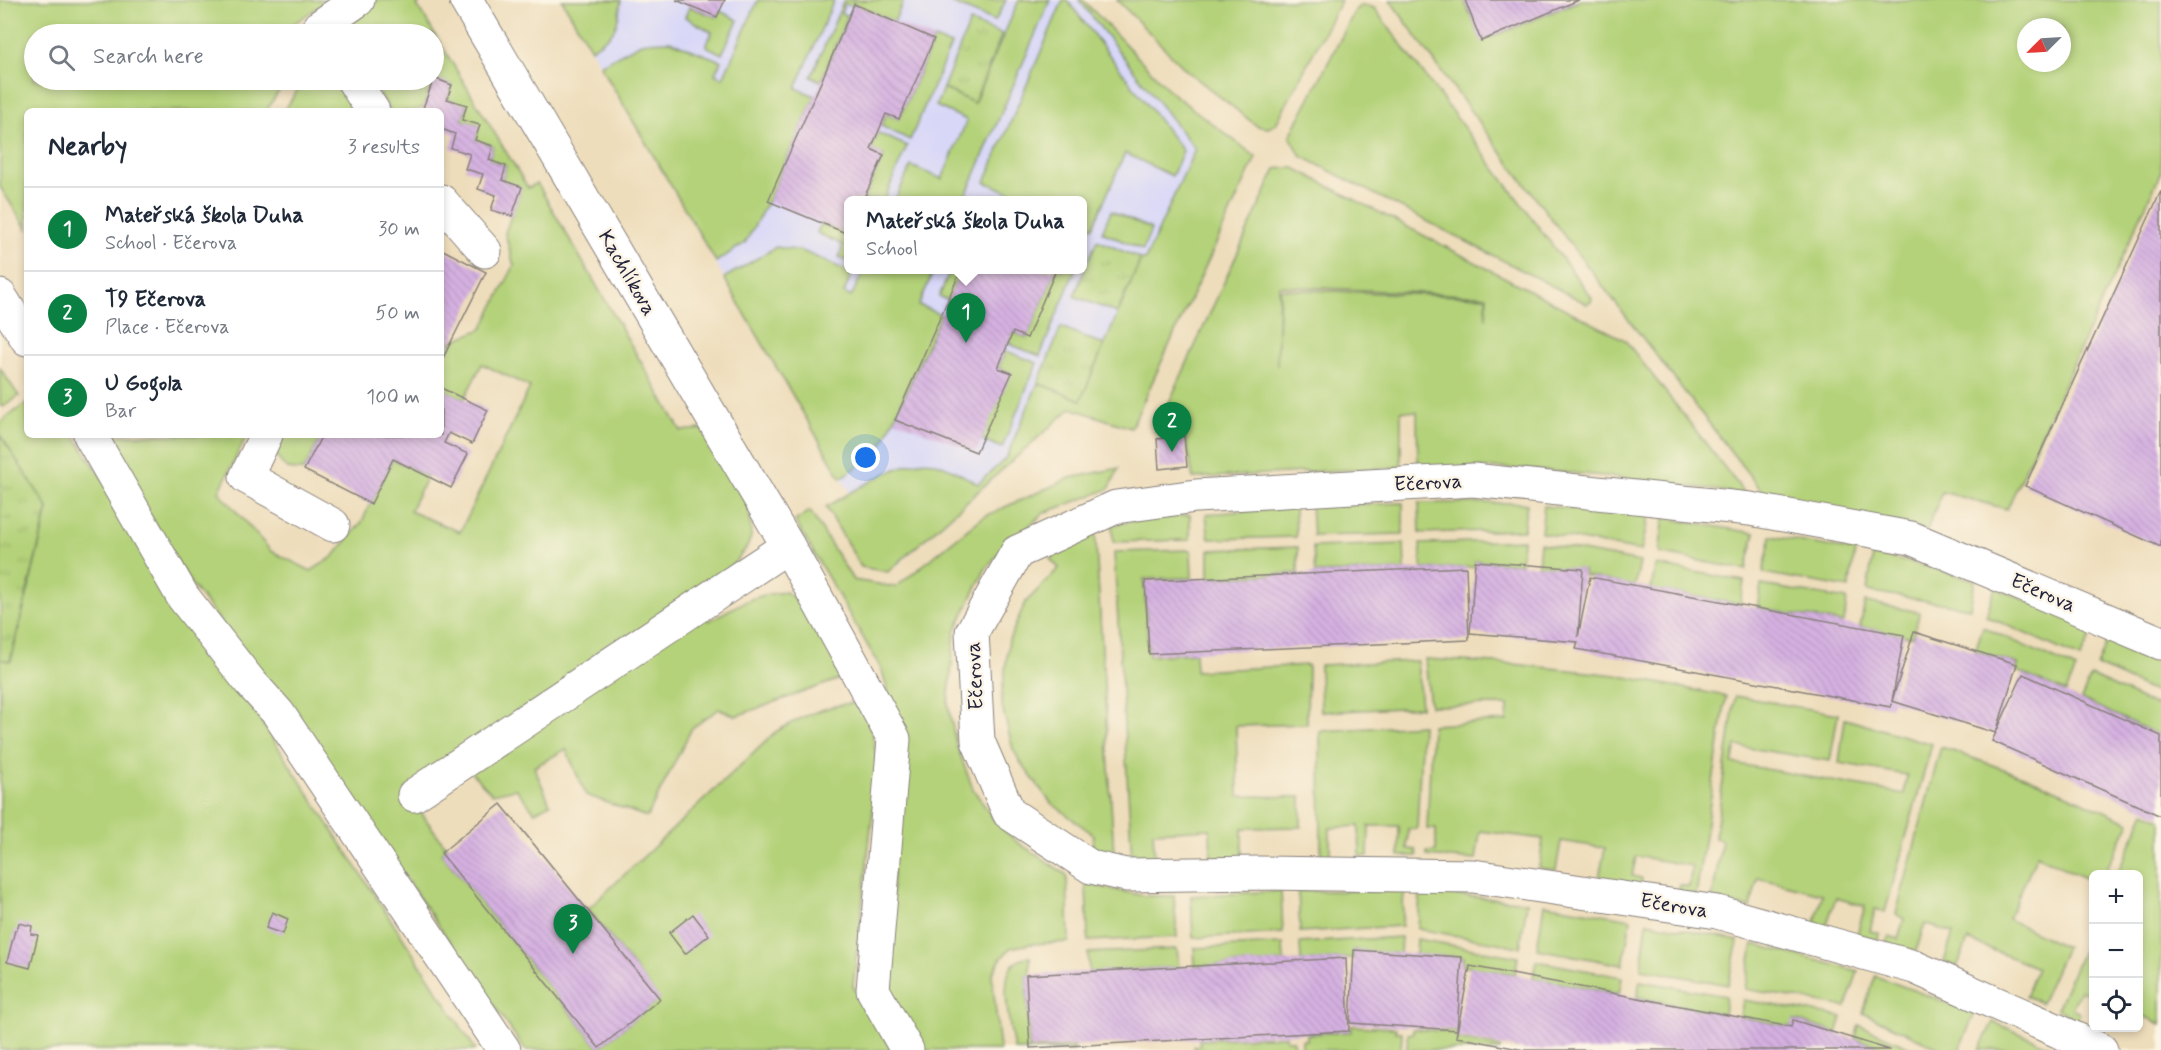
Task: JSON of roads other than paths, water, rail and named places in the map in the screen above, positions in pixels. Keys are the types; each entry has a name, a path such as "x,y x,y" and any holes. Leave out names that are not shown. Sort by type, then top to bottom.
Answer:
{"street":[{"path":"323,24 358,0"},
{"name":"Kachlíkova","path":"466,0 788,546 894,739 873,990 907,1050"},
{"path":"359,90 371,108"},
{"path":"444,204 485,251"},
{"path":"0,296 24,334"},
{"path":"92,438 183,597 250,682 278,713 504,1050"},
{"path":"265,438 246,477 333,525"},
{"name":"Ečerova","path":"2101,1050 1914,967 1717,912 1473,876 1270,873 1126,874 1091,867 1009,813 978,741 972,632 1017,552 1116,507 1196,496 1473,480 1750,509 1911,538 2161,643"},
{"path":"414,795 788,546"}],"place":[{"name":"Mateřská škola Duha","path":"966,343"},
{"name":"T9 Ečerova","path":"1172,452"},
{"name":"U Gogola","path":"573,954"}]}
